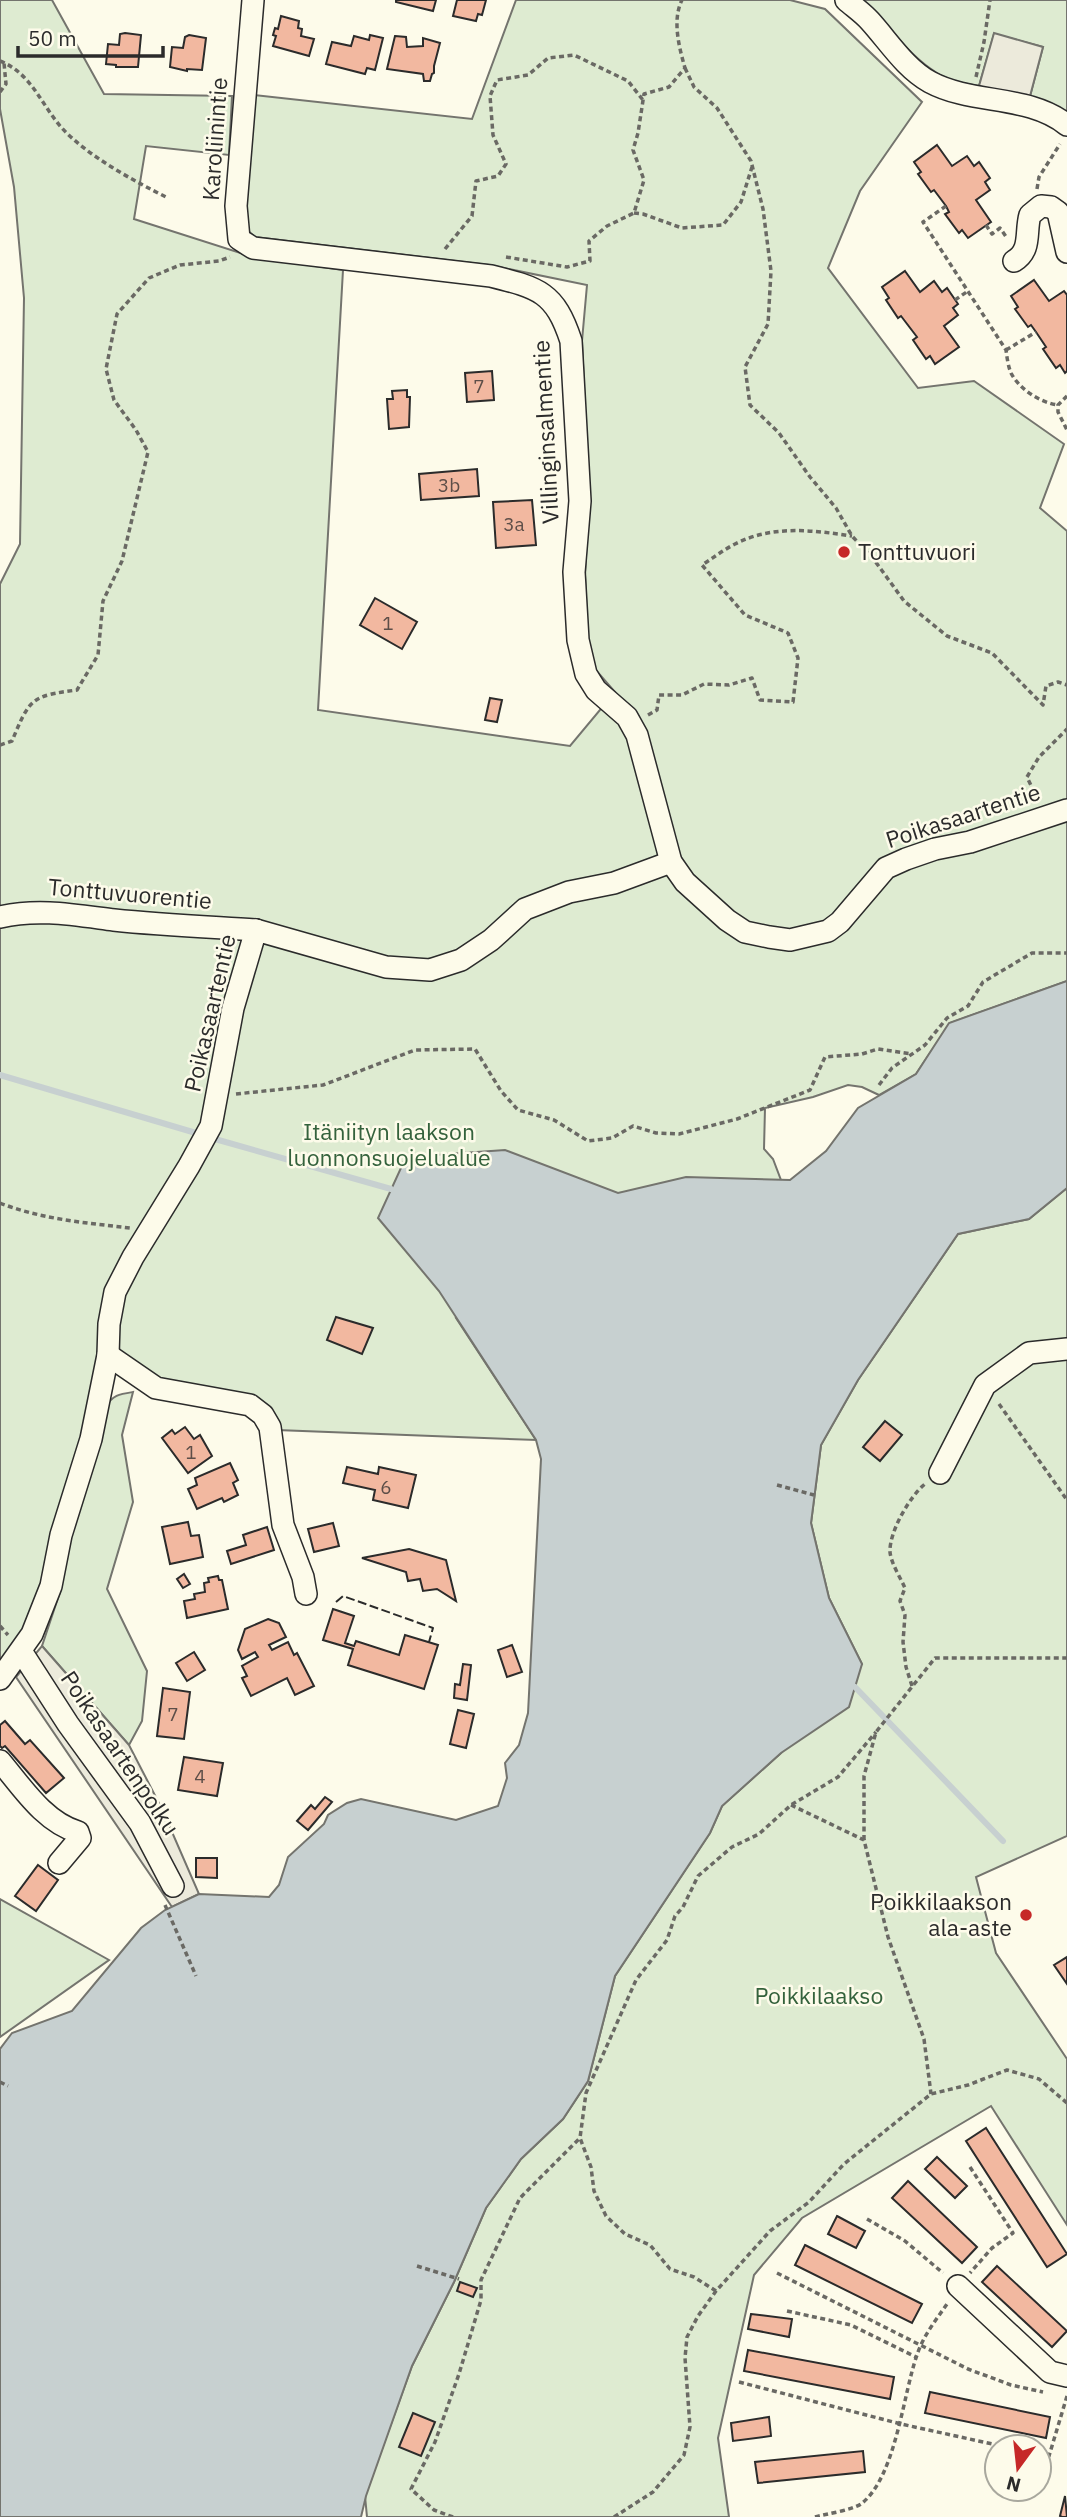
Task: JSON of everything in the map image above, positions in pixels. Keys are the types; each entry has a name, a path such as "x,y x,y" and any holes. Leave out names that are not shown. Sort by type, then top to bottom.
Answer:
{"street":[{"name":"Karoliinintie","path":"246,243 236,231 236,206 253,0"},
{"path":"846,0 868,19 910,68 928,81 971,96 1003,97 1040,109 1065,132"},
{"path":"1017,259 1026,249 1030,215 1041,206 1051,207 1058,212 1067,252"},
{"name":"Villinginsalmentie","path":"246,243 491,276 527,285 548,298 563,316 571,341 580,501 574,572 578,640 586,674 596,690 627,718 637,735 671,862"},
{"name":"Poikasaartentie","path":"0,1679 32,1634 51,1586 61,1535 91,1440 108,1355 109,1324 116,1292 149,1230 211,1126 233,1008 256,930 386,967 430,970 461,960 491,940 525,909 569,892 614,883 671,862 685,882 727,920 746,932 790,940 828,931 840,922 886,868 935,849 970,842 1059,812"},
{"name":"Tonttuvuorentie","path":"0,916 19,912 65,913 115,920 256,930"},
{"path":"940,1473 985,1385 1029,1353 1067,1349"},
{"path":"108,1355 156,1388 250,1405 263,1415 270,1427 283,1525 303,1577 306,1594"},
{"name":"Poikasaartenpolku","path":"21,1651 68,1724 139,1823 169,1895"},
{"path":"0,1761 38,1807 65,1828 78,1832 79,1838 59,1863"},
{"path":"958,2286 1061,2385"}],"path":[{"path":"682,0 677,10 679,44 685,68 694,87 717,108 752,165 764,209 771,271 768,324 746,367 750,405 779,433 836,508 852,536 875,561 904,601 947,636 992,653 1043,705 1046,686 1058,682 1067,685"},
{"path":"973,87 984,42 989,0"},
{"path":"456,252 445,249 472,216 476,181 498,176 506,164 493,135 490,96 497,80 528,75 548,58 574,55 628,81 643,100"},
{"path":"0,92 6,84 2,62"},
{"path":"2,62 37,90 62,127 89,150 137,183 168,198"},
{"path":"634,214 644,180 633,150 644,94 669,87 685,68"},
{"path":"1036,209 1039,177 1065,132"},
{"path":"500,257 567,267 590,261 589,241 607,226 634,214 643,214 682,228 723,225 741,202 752,165"},
{"path":"946,206 923,222 1006,350 1012,374 1027,390 1048,403 1058,405"},
{"path":"986,225 992,234 1000,228 1017,259"},
{"path":"0,745 12,741 26,710 44,694 77,690 98,655 103,601 122,561 148,452 114,400 106,369 117,314 149,278 180,265 219,261 246,243"},
{"path":"955,300 968,291"},
{"path":"1006,350 1036,332"},
{"path":"1067,396 1058,405 1058,412 1067,430"},
{"path":"632,726 657,709 659,695 682,695 704,684 729,685 752,678 760,700 793,702 798,658 788,633 745,615 702,565 736,543 778,530 813,530 852,536"},
{"path":"1059,812 1034,795 1027,777 1039,757 1067,729"},
{"path":"879,1085 892,1068 925,1045 947,1018 968,1006 983,982 1032,954 1067,953"},
{"path":"217,1095 323,1085 415,1049 475,1049 501,1091 517,1110 554,1120 588,1141 612,1138 634,1126 656,1133 679,1134 737,1119 810,1090 825,1057 862,1054 878,1049 912,1054"},
{"path":"0,1203 12,1208 81,1222 149,1230"},
{"path":"985,1385 1067,1500"},
{"path":"912,1686 906,1667 903,1642 905,1615 900,1601 905,1588 890,1551 908,1501 940,1473"},
{"path":"777,1485 814,1495"},
{"path":"1063,1494 1067,1487"},
{"path":"716,2291 694,2277 670,2269 650,2245 625,2234 606,2216 594,2191 591,2167 580,2138 586,2093 636,1980 667,1940 675,1916 683,1907 698,1876 732,1847 759,1834 791,1805 838,1777 935,1658 1067,1658"},
{"path":"876,1732 864,1776 864,1840 888,1937 924,2039 931,2094"},
{"path":"791,1805 864,1840"},
{"path":"169,1895 196,1976"},
{"path":"614,2517 653,2491 684,2455 690,2427 685,2358 687,2337 716,2291 770,2231 808,2202 844,2164 931,2094 968,2085 1007,2070 1039,2079 1067,2103"},
{"path":"0,2082 8,2086"},
{"path":"453,2517 434,2510 411,2489 435,2442 458,2374 481,2300 481,2280 520,2198 580,2138"},
{"path":"815,2517 860,2505 878,2484 901,2424 921,2344 958,2286 992,2248 1013,2233 970,2167"},
{"path":"867,2219 905,2241 958,2286"},
{"path":"417,2266 458,2279"},
{"path":"777,2273 968,2369 1011,2385 1044,2392"},
{"path":"787,2311 851,2325 916,2357"},
{"path":"739,2382 901,2424 983,2442"},
{"path":"1053,2443 1067,2396 1061,2385"}],"green space":[{"name":"Itäniityn laakson luonnonsuojelualue","path":"0,0 52,0 104,94 232,96 229,155 146,146 134,219 253,257 343,270 318,710 570,746 615,692 594,668 588,640 585,575 589,498 582,341 587,285 489,265 255,237 245,228 253,95 472,119 516,0 790,0 825,9 922,102 860,191 828,268 918,388 974,381 1064,444 1040,508 1067,531 1067,981 950,1023 916,1074 879,1095 862,1087 848,1085 813,1097 765,1108 764,1149 773,1159 781,1180 790,1181 456,1318 536,1440 277,1430 274,1418 159,1383 122,1352 91,1413 45,1572 25,1629 0,1663 0,584 20,544 24,298 14,187 0,109"},
{"path":"862,0 1067,0 1067,114 1029,100 1043,47 994,34 979,86 957,82 926,66"},
{"name":"Poikkilaakso","path":"1067,1188 1067,1836 976,1877 996,1953 1067,2059 1067,2225 991,2106 802,2218 754,2275 718,2438 729,2517 367,2517 365,2496 412,2366 454,2282 486,2208 521,2159 563,2119 588,2081 615,1976 710,1833 722,1806 781,1753 862,1664 829,1598 811,1523 821,1445 858,1380 958,1234 1029,1219"},
{"path":"133,1392 122,1435 133,1502 107,1589 147,1671 142,1721 129,1745 42,1646 60,1592 74,1523 106,1407 117,1396"},
{"path":"0,1899 109,1960 0,2037"}],"shaded area":[{"path":"994,33 1043,47 1029,100 979,86"},
{"path":"1067,981 1067,1188 1029,1219 958,1234 858,1380 821,1445 811,1523 829,1598 862,1664 849,1707 781,1753 722,1806 710,1833 615,1976 588,2081 563,2119 521,2159 486,2208 454,2282 412,2366 361,2517 0,2517 0,2049 12,2033 72,2011 141,1928 165,1910 199,1894 269,1897 279,1885 288,1857 324,1824 328,1815 347,1803 361,1799 456,1820 498,1806 507,1778 505,1763 519,1745 528,1713 541,1459 536,1440 439,1291 378,1218 406,1157 505,1150 618,1193 686,1177 790,1180 826,1151 858,1108 916,1074 949,1023"},
{"path":"42,1646 129,1745 162,1809 199,1894 172,1907 16,1677"}],"building":[{"path":"396,0 436,0 433,11"},
{"path":"457,0 486,0 482,15 478,14 476,21 453,16"},
{"path":"281,16 299,21 301,36 314,39 309,56 273,46 276,36 273,35 275,28 278,29"},
{"path":"120,34 141,35 138,67 106,64 108,44 119,45"},
{"path":"189,35 206,38 202,70 187,71 170,67 172,47 183,48 185,37"},
{"path":"370,35 383,38 375,70 367,68 365,74 326,64 332,42 351,46 354,36 369,40"},
{"path":"395,36 406,37 407,47 423,46 423,38 440,43 430,81 424,81 423,74 387,69"},
{"path":"937,145 952,166 967,156 974,166 979,162 990,178 985,182 990,190 976,200 991,222 968,238 962,230 959,233 945,214 949,212 946,206 934,190 931,192 918,174 921,172 914,162"},
{"path":"905,271 920,292 934,281 942,292 947,288 958,304 953,308 958,315 944,326 959,347 935,364 930,356 926,359 913,340 917,337 901,316 898,318 886,300 889,298 882,287"},
{"path":"1034,280 1049,301 1064,291 1067,295 1065,373 1060,365 1056,368 1043,349 1046,347 1036,332 1031,325 1028,327 1015,309 1018,307 1011,296"},
{"path":"492,371 494,400 467,402 465,373"},
{"path":"407,390 407,397 410,397 409,427 389,429 387,399 393,399 392,391"},
{"path":"477,469 479,496 421,500 419,474"},
{"path":"532,500 536,545 496,548 493,502"},
{"path":"375,598 417,622 402,649 360,625"},
{"path":"490,698 502,700 497,722 485,720"},
{"path":"336,1317 373,1328 362,1354 327,1340"},
{"path":"885,1421 902,1435 880,1461 863,1447"},
{"path":"185,1427 194,1439 200,1435 212,1456 188,1473 162,1438 172,1430 175,1434"},
{"path":"230,1463 238,1480 233,1483 238,1495 224,1502 222,1498 197,1509 188,1489 197,1485 195,1478"},
{"path":"347,1467 378,1474 379,1467 416,1475 408,1508 373,1500 375,1490 343,1483"},
{"path":"188,1522 191,1536 199,1535 203,1557 170,1564 162,1527"},
{"path":"333,1523 339,1546 314,1552 308,1529"},
{"path":"267,1527 274,1550 231,1564 227,1551 246,1545 243,1535"},
{"path":"409,1549 446,1560 456,1601 437,1589 423,1591 420,1579 408,1581 406,1572 362,1558"},
{"path":"184,1574 190,1584 183,1588 177,1579"},
{"path":"218,1576 219,1580 222,1580 228,1609 187,1618 184,1601 195,1599 194,1594 205,1592 204,1583 209,1582 208,1578"},
{"path":"333,1609 354,1616 345,1643 354,1646 356,1641 399,1655 405,1635 438,1645 424,1689 348,1665 353,1649 323,1640"},
{"path":"268,1619 279,1623 286,1637 269,1645 272,1650 288,1642 294,1655 297,1653 314,1686 295,1695 287,1678 251,1696 242,1678 247,1676 242,1666 258,1657 255,1652 242,1659 238,1650 245,1629"},
{"path":"512,1645 522,1672 507,1677 498,1650"},
{"path":"194,1652 205,1670 187,1681 176,1663"},
{"path":"463,1664 471,1665 467,1700 454,1698 455,1684 460,1685"},
{"path":"163,1688 190,1692 184,1739 157,1736"},
{"path":"458,1710 474,1714 466,1748 450,1744"},
{"path":"5,1721 25,1744 30,1740 64,1778 46,1793 5,1746 0,1746 0,1725"},
{"path":"184,1757 223,1763 217,1796 178,1790"},
{"path":"325,1797 332,1802 308,1830 297,1821 311,1805 315,1809"},
{"path":"196,1858 217,1858 217,1878 196,1877"},
{"path":"38,1865 58,1880 36,1911 15,1896"},
{"path":"1067,1957 1067,1984 1054,1965"},
{"path":"986,2128 1067,2254 1047,2267 966,2141"},
{"path":"937,2157 967,2186 955,2198 925,2169"},
{"path":"908,2181 977,2247 962,2263 892,2198"},
{"path":"837,2216 865,2231 856,2248 828,2234"},
{"path":"805,2245 922,2304 912,2323 795,2265"},
{"path":"997,2266 1067,2331 1052,2347 982,2282"},
{"path":"460,2282 477,2288 473,2297 457,2291"},
{"path":"751,2314 792,2319 789,2337 748,2329"},
{"path":"748,2350 894,2377 890,2399 744,2371"},
{"path":"930,2392 1050,2417 1047,2433 1022,2433 925,2413"},
{"path":"413,2413 435,2422 421,2456 399,2447"},
{"path":"769,2417 771,2436 733,2441 731,2423"},
{"path":"863,2451 865,2472 758,2483 755,2462"},
{"path":"1065,2496 1067,2517 1062,2517 1060,2516"}],"waterway":[{"path":"0,1075 196,1133"},
{"path":"215,1139 391,1189"},
{"path":"855,1687 1003,1841"}],"fence":[{"path":"336,1602 343,1596 433,1628 429,1642"}],"place":[{"name":"Tonttuvuori","path":"844,552"},
{"name":"Poikkilaakson ala-aste","path":"1026,1915"}]}
